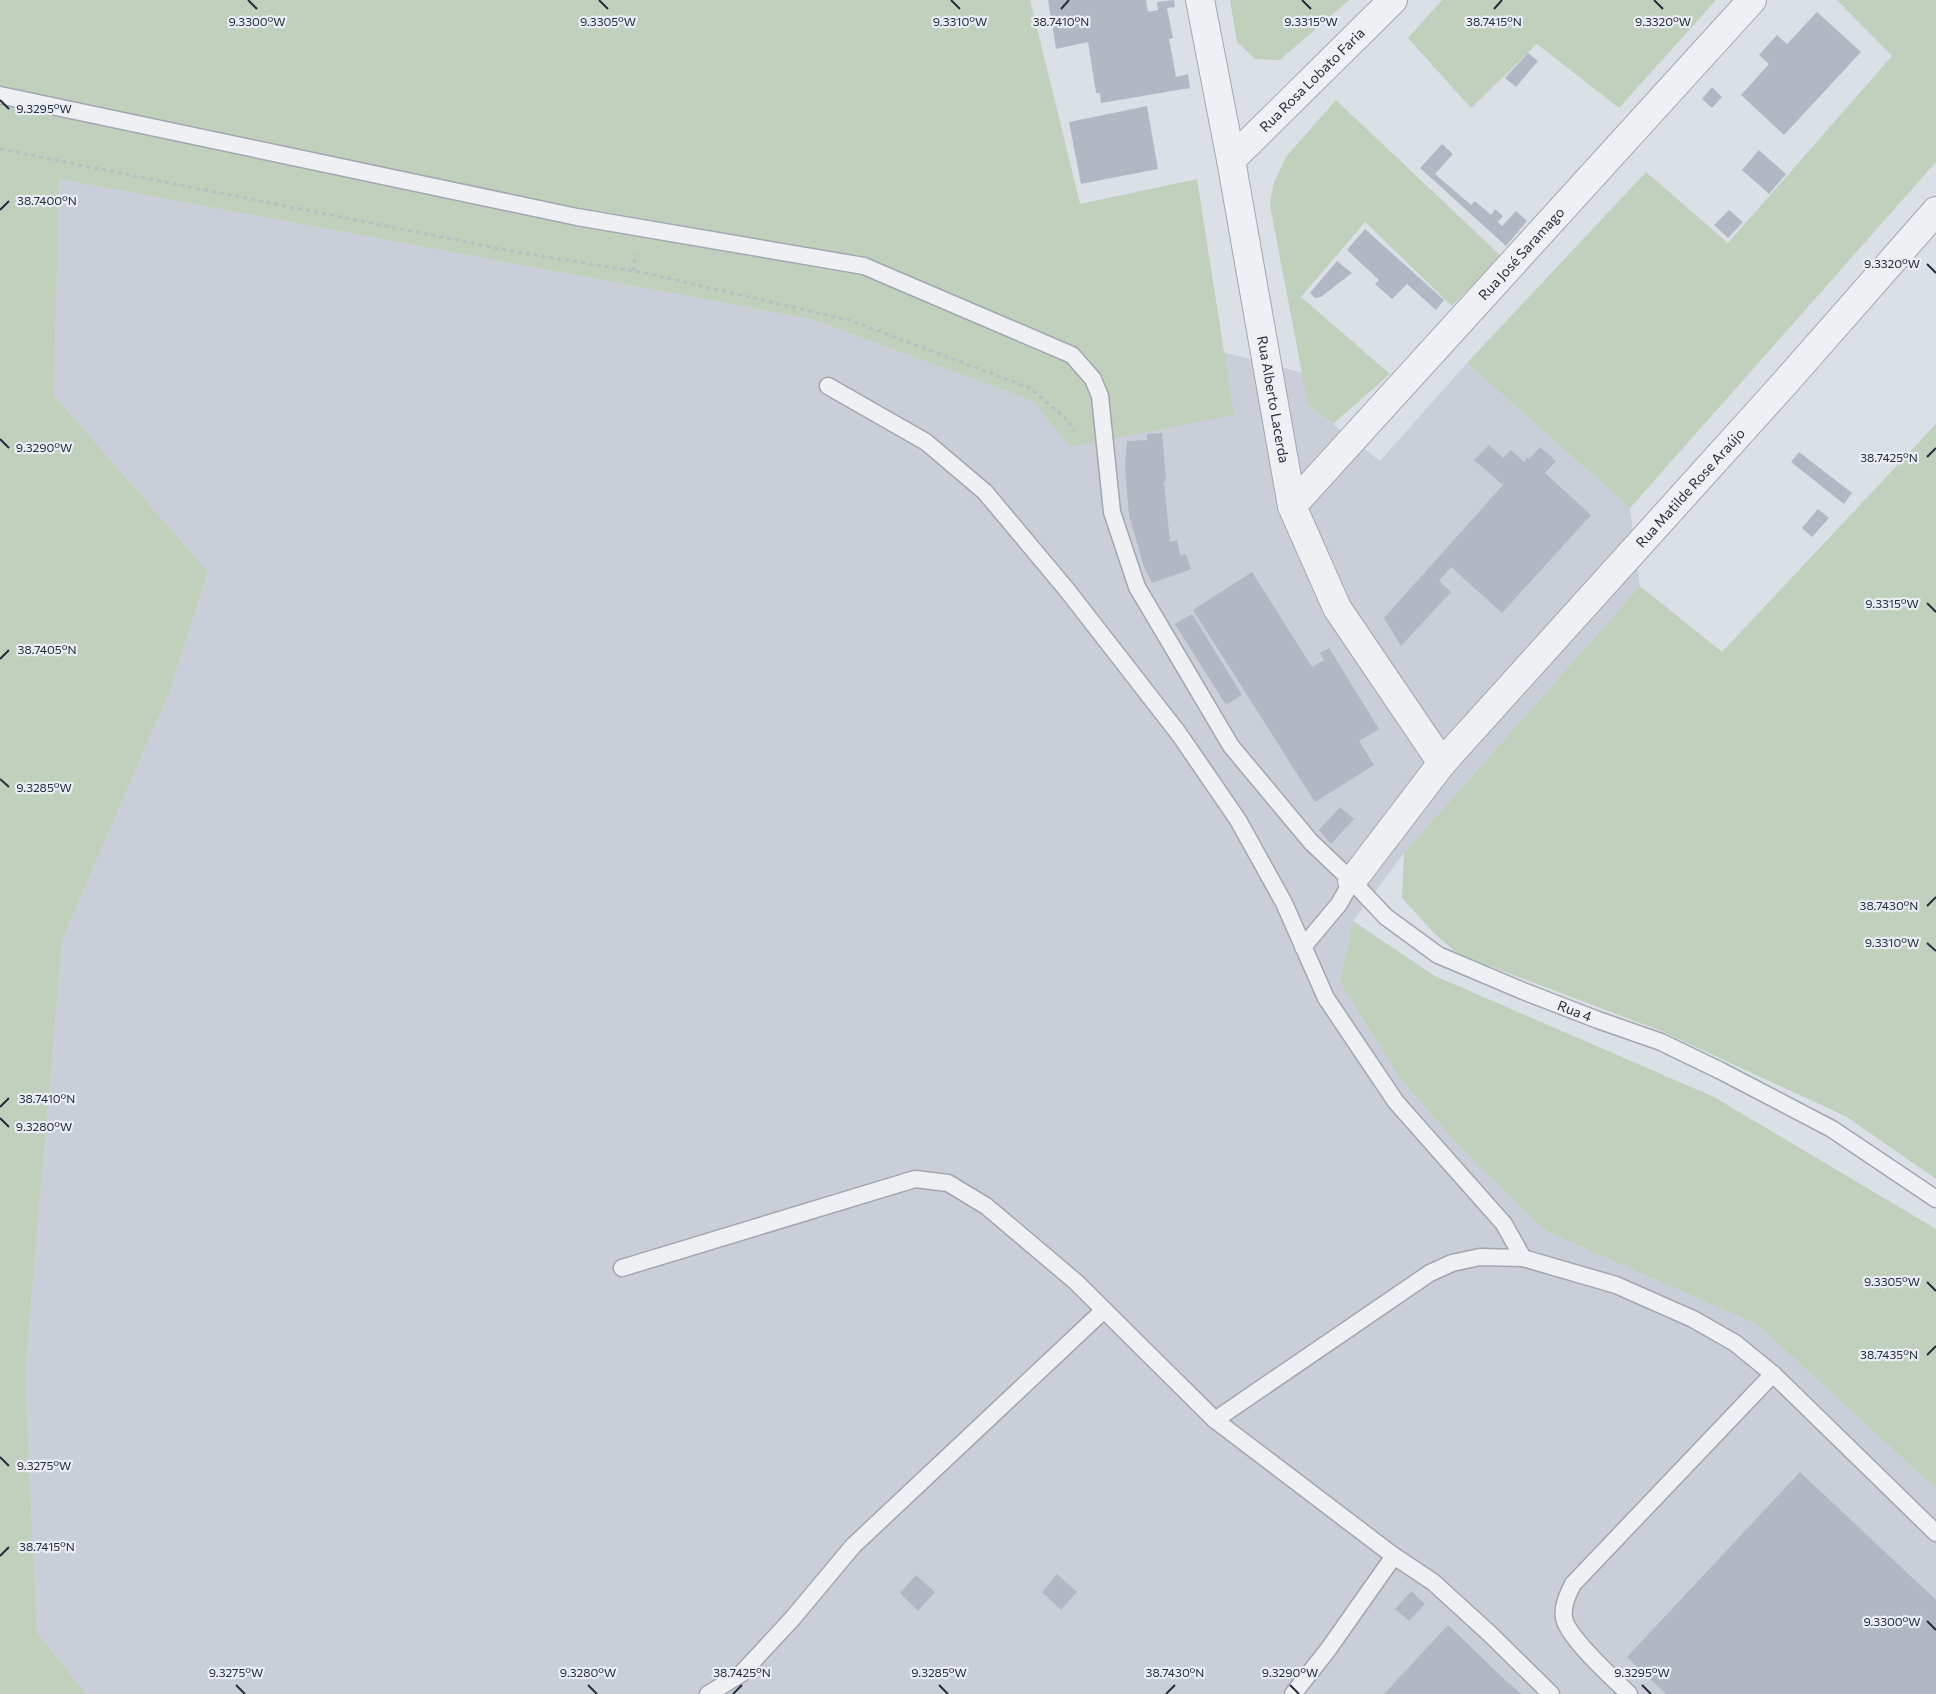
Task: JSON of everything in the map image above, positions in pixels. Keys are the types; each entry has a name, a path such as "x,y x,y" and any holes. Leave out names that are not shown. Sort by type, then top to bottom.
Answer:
{"street":[{"name":"Rua Alberto Lacerda","path":"1200,0 1231,160 1292,506 1337,608 1442,764"},
{"name":"Rua Rosa Lobato Faria","path":"1231,160 1393,0"},
{"name":"Rua José Saramago","path":"1292,506 1752,0"},
{"name":"Rua Matilde Rose Araújo","path":"1442,764 1784,384 1936,211"},
{"path":"1352,881 1442,764"}],"lane":[{"name":"Rua 4","path":"0,96 577,217 864,266 1072,355 1094,379 1100,396 1112,512 1137,587 1231,746 1310,842 1352,881 1386,917 1438,955 1548,1001 1661,1042 1721,1071 1832,1129 1936,1199"},
{"path":"828,386 926,442 985,492 1067,590 1179,734 1238,820 1284,903 1326,998 1396,1102 1504,1224 1523,1258"},
{"path":"1303,947 1338,904 1352,881"},
{"path":"622,1268 915,1179 948,1183 986,1206 1076,1282 1215,1420 1394,1556 1433,1582 1490,1634 1551,1694"},
{"path":"1215,1420 1430,1273 1452,1263 1480,1257 1523,1258 1616,1285 1693,1318 1735,1343 1774,1374 1936,1533"},
{"path":"708,1694 741,1674 792,1619 853,1546 1104,1310"},
{"path":"1629,1694 1571,1634 1564,1618 1566,1600 1573,1584 1774,1374"},
{"path":"1293,1694 1327,1651 1394,1556"}],"path":[{"path":"0,149 511,250 646,273 852,321 1030,388 1065,418 1076,433"}],"shaded area":[{"path":"850,0 1030,0 1109,322 1303,373 1308,405 1380,461 1467,363 1630,508 1640,586 1404,853 1353,921 1340,982 1401,1080 1461,1148 1548,1232 1758,1325 1936,1489 1936,1694 86,1694 37,1632 25,1375 62,941 170,690 208,572 54,395 59,179 811,319 1033,401"}],"green space":[{"path":"0,0 1030,0 1080,204 1197,179 1234,415 1070,447 1033,401 811,319 59,179 54,395 208,572 170,690 62,941 25,1375 37,1632 86,1694 0,1694"},
{"path":"1230,0 1349,0 1280,60 1255,59 1237,42"},
{"path":"1442,0 1716,0 1619,108 1537,44 1471,108 1408,38"},
{"path":"1837,0 1936,0 1936,162 1630,508 1467,363 1646,172 1728,243 1892,56"},
{"path":"1336,100 1501,256 1452,306 1365,222 1301,297 1390,374 1333,424 1308,405 1270,205 1273,185 1286,157"},
{"path":"1936,424 1936,1179 1847,1117 1661,1031 1458,954 1435,934 1402,898 1404,853 1640,586 1722,652"},
{"path":"1353,921 1435,976 1714,1097 1936,1229 1936,1489 1758,1325 1548,1232 1535,1221 1461,1148 1401,1080 1340,982"}],"building":[{"path":"1048,0 1146,0 1148,12 1158,10 1157,2 1174,0 1175,7 1167,8 1173,38 1169,39 1176,77 1188,74 1190,88 1101,103 1100,93 1096,93 1088,42 1056,49"},
{"path":"1817,12 1861,52 1784,135 1741,95 1769,64 1759,55 1777,35 1787,44"},
{"path":"1528,53 1538,61 1516,87 1505,78"},
{"path":"1712,87 1722,97 1712,108 1702,99"},
{"path":"1147,106 1158,169 1081,184 1069,122"},
{"path":"1442,144 1453,154 1435,174 1471,205 1475,201 1491,215 1495,209 1503,216 1498,222 1502,226 1516,211 1527,221 1506,246 1420,168"},
{"path":"1759,150 1786,174 1769,194 1742,170"},
{"path":"1729,210 1743,222 1728,238 1714,225"},
{"path":"1365,229 1444,300 1436,310 1407,284 1392,299 1375,284 1379,280 1347,250"},
{"path":"1337,261 1352,273 1321,297 1315,298 1310,293"},
{"path":"1162,433 1166,479 1164,483 1170,542 1177,540 1180,555 1186,554 1191,569 1152,583 1144,567 1129,515 1125,467 1127,441 1147,440 1147,434"},
{"path":"1489,445 1503,458 1511,450 1524,462 1527,457 1529,459 1540,447 1556,461 1545,473 1591,515 1502,613 1451,567 1439,581 1451,592 1401,646 1384,618 1503,485 1474,460"},
{"path":"1799,452 1852,493 1844,504 1791,462"},
{"path":"1818,509 1829,518 1812,537 1802,528"},
{"path":"1252,572 1312,667 1324,660 1320,653 1329,648 1379,729 1359,741 1374,765 1315,802 1193,610"},
{"path":"1192,614 1242,695 1226,705 1175,624"},
{"path":"1340,807 1354,819 1331,844 1319,830"},
{"path":"1800,1472 1936,1600 1936,1694 1666,1694 1627,1657"},
{"path":"1057,1574 1077,1592 1061,1610 1042,1592"},
{"path":"916,1575 935,1592 918,1611 900,1593"},
{"path":"1411,1591 1425,1604 1409,1621 1395,1609"},
{"path":"1448,1625 1503,1678 1521,1694 1384,1694"}]}
